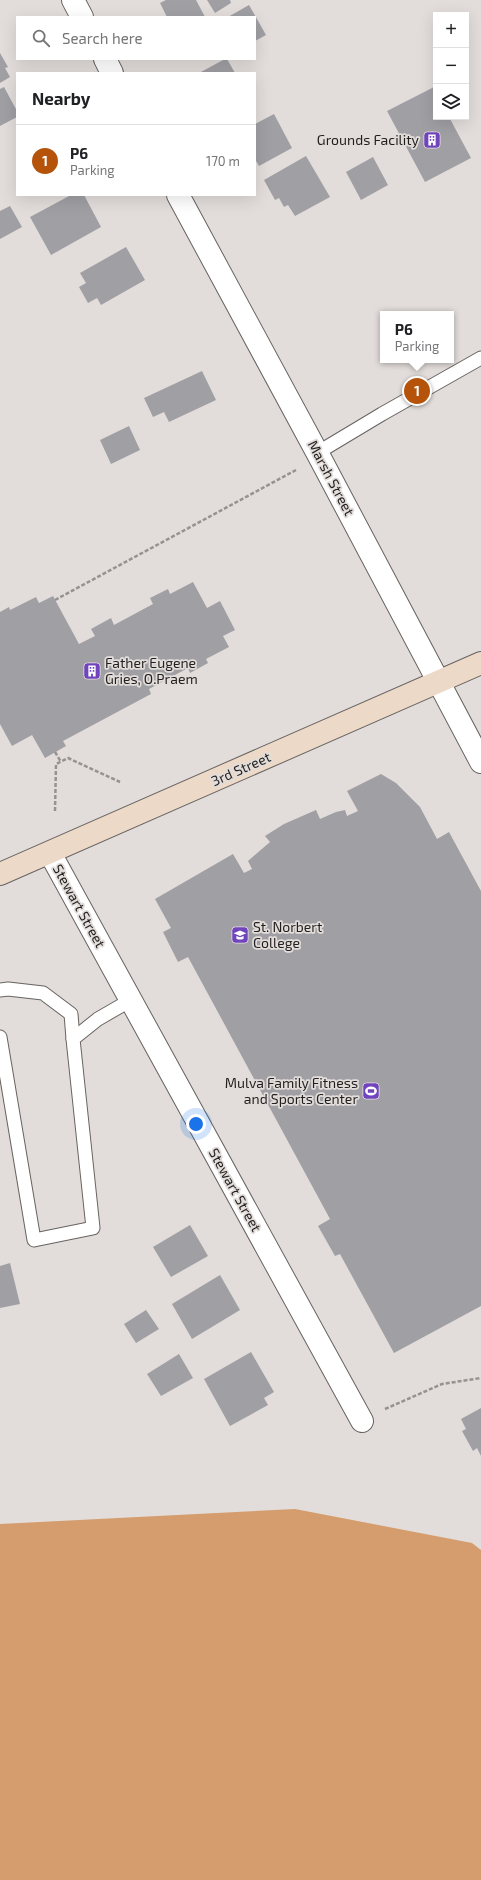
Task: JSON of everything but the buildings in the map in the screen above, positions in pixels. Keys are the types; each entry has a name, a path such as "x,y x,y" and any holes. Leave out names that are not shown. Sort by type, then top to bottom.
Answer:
{"main road":[{"name":"3rd Street","path":"0,874 481,663"}],"street":[{"path":"73,0 81,16"},
{"path":"105,60 111,72"},
{"name":"Marsh Street","path":"179,196 481,762"},
{"name":"Stewart Street","path":"50,853 362,1421"}],"lane":[{"path":"318,455 382,414 481,358"},
{"path":"0,990 8,989 43,993 70,1014 93,1228 34,1240 0,1037"},
{"path":"73,1039 98,1019 131,1000"}],"path":[{"path":"55,600 318,455"},
{"path":"55,752 61,762"},
{"path":"55,811 56,764 68,758 120,782"},
{"path":"362,1421 392,1405 442,1384 481,1378"}],"shaded area":[{"path":"295,1509 472,1543 481,1550 481,1880 0,1880 0,1524"}],"place":[{"name":"Grounds Facility","path":"432,140"},
{"name":"P6","path":"417,391"},
{"name":"Father Eugene Gries, O.Praem","path":"92,671"},
{"name":"St. Norbert College","path":"240,935"},
{"name":"Mulva Family Fitness and Sports Center","path":"371,1091"}]}
